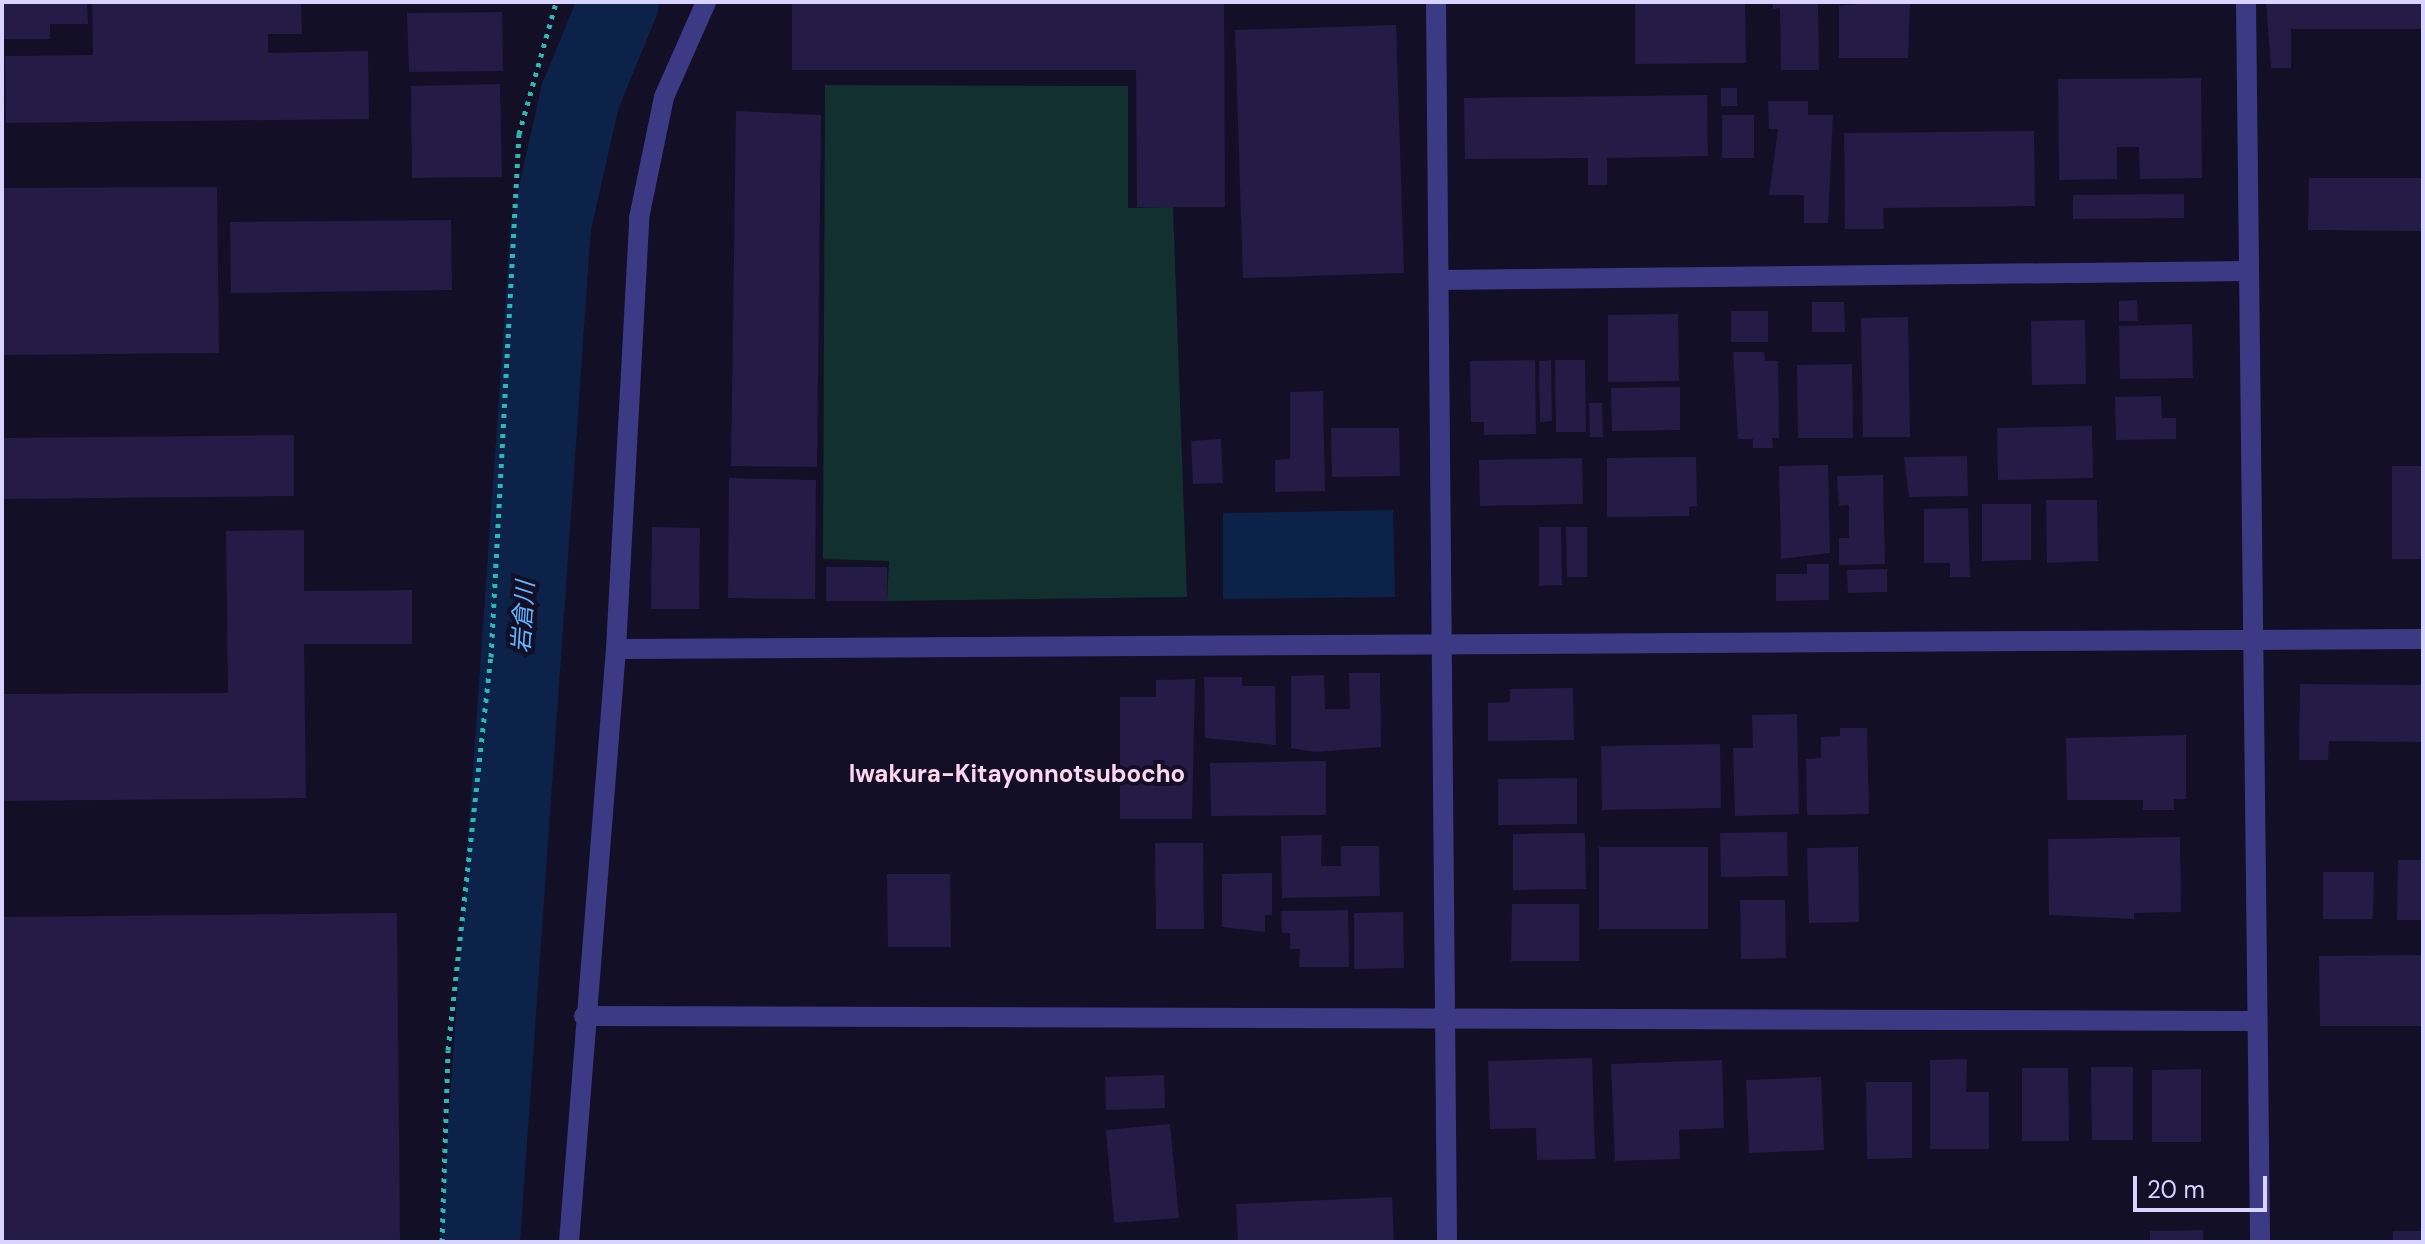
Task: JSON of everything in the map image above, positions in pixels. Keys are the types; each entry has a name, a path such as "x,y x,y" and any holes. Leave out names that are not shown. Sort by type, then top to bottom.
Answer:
{"street":[{"path":"569,1242 584,1016 616,649 639,218 664,97 706,2"},
{"path":"1436,2 1447,1242"},
{"path":"2246,2 2260,1242"},
{"path":"1439,280 2249,271"},
{"path":"616,649 2423,639"},
{"path":"584,1016 1445,1022 2257,1021"}],"path":[{"path":"442,1242 448,1050 491,657 519,134 556,2"}],"green space":[{"path":"825,85 1128,86 1128,208 1173,207 1187,597 887,601 889,561 823,559"}],"water":[{"path":"1393,510 1395,597 1223,599 1223,513"}],"building":[{"path":"2,2 87,2 88,24 50,24 50,39 2,39"},
{"path":"92,2 301,2 302,34 268,34 268,53 368,51 369,119 6,123 5,56 93,55"},
{"path":"792,2 1224,2 1225,207 1137,207 1136,70 792,70"},
{"path":"1635,2 1745,2 1746,63 1635,64"},
{"path":"1773,2 1818,2 1819,70 1781,70 1780,8 1773,9"},
{"path":"1910,2 1908,58 1839,58 1839,6"},
{"path":"2266,2 2423,2 2423,29 2291,29 2291,68 2271,68"},
{"path":"502,12 503,71 409,72 407,13"},
{"path":"1396,25 1404,273 1243,278 1235,30"},
{"path":"2201,78 2202,178 2140,179 2139,147 2117,147 2117,179 2059,180 2058,79"},
{"path":"500,84 502,177 412,178 411,86"},
{"path":"1721,88 1737,88 1737,106 1721,106"},
{"path":"1707,95 1708,156 1607,158 1607,185 1588,185 1588,158 1465,159 1464,98"},
{"path":"1768,101 1808,101 1808,115 1833,115 1828,223 1804,223 1804,195 1769,195 1778,129 1769,129"},
{"path":"736,111 821,115 817,467 731,466"},
{"path":"1722,115 1754,115 1754,158 1722,158"},
{"path":"2034,131 2035,206 1883,208 1884,229 1845,229 1844,133"},
{"path":"2309,178 2423,178 2423,231 2308,230"},
{"path":"217,187 219,353 2,355 2,188"},
{"path":"2184,194 2184,218 2073,219 2073,195"},
{"path":"451,220 452,290 231,293 230,222"},
{"path":"2137,300 2138,321 2119,321 2119,301"},
{"path":"1812,302 1844,302 1845,332 1812,332"},
{"path":"1731,311 1768,311 1768,342 1731,342"},
{"path":"1678,314 1679,381 1608,382 1608,315"},
{"path":"1908,317 1910,437 1863,437 1861,318"},
{"path":"2085,320 2086,384 2032,385 2031,321"},
{"path":"2192,324 2193,378 2120,379 2119,326"},
{"path":"1733,352 1764,352 1765,361 1778,361 1779,438 1772,438 1773,448 1753,448 1753,439 1738,439"},
{"path":"1535,360 1536,434 1484,435 1484,422 1471,422 1470,361"},
{"path":"1551,360 1552,421 1540,422 1539,361"},
{"path":"1555,360 1585,360 1586,432 1556,432"},
{"path":"1852,364 1853,438 1798,438 1797,365"},
{"path":"1680,387 1680,430 1612,431 1611,388"},
{"path":"1323,391 1325,491 1275,492 1275,460 1290,459 1290,392"},
{"path":"2161,396 2162,418 2176,418 2176,439 2116,440 2115,397"},
{"path":"1589,403 1602,403 1603,437 1590,437"},
{"path":"2092,426 2093,478 1998,480 1997,428"},
{"path":"1331,428 1399,428 1400,476 1332,477"},
{"path":"294,435 294,496 2,499 2,438"},
{"path":"1221,439 1223,483 1193,484 1191,441"},
{"path":"1967,456 1968,496 1909,497 1904,457"},
{"path":"1696,457 1697,506 1689,507 1689,516 1607,517 1607,458"},
{"path":"1582,458 1583,504 1480,506 1479,460"},
{"path":"1828,465 1830,553 1781,559 1779,466"},
{"path":"2392,466 2423,466 2423,559 2392,559"},
{"path":"1883,475 1885,564 1839,565 1839,538 1849,538 1849,505 1839,506 1837,476"},
{"path":"729,478 816,480 815,599 728,598"},
{"path":"2046,500 2097,500 2098,561 2047,563"},
{"path":"1982,504 2031,504 2031,560 1982,561"},
{"path":"1968,508 1970,577 1950,577 1950,563 1924,563 1924,509"},
{"path":"652,527 700,528 699,609 651,609"},
{"path":"1539,527 1561,527 1562,585 1539,586"},
{"path":"1566,527 1587,527 1587,577 1567,577"},
{"path":"304,530 304,591 412,590 412,644 304,644 306,798 2,801 2,694 228,693 226,531"},
{"path":"1807,564 1829,564 1829,600 1776,601 1776,574 1807,574"},
{"path":"826,567 887,567 887,601 826,601"},
{"path":"1887,569 1887,592 1848,593 1847,570"},
{"path":"1349,673 1380,673 1381,747 1315,752 1291,748 1291,676 1324,675 1325,709 1350,709"},
{"path":"1204,677 1242,677 1242,686 1275,686 1276,745 1205,738"},
{"path":"1195,679 1192,819 1120,819 1120,697 1156,697 1156,680"},
{"path":"2300,684 2423,685 2423,742 2329,741 2328,760 2299,760"},
{"path":"1573,688 1574,740 1488,741 1488,703 1510,702 1510,689"},
{"path":"1797,714 1799,814 1735,816 1733,748 1753,748 1752,715"},
{"path":"1840,728 1867,728 1869,814 1807,815 1806,759 1821,758 1821,737 1840,736"},
{"path":"2186,735 2186,799 2174,799 2174,810 2143,810 2143,800 2067,800 2066,738"},
{"path":"1720,744 1721,808 1602,810 1601,746"},
{"path":"1326,761 1326,815 1211,816 1210,763"},
{"path":"1577,778 1577,824 1498,825 1498,779"},
{"path":"1787,832 1788,876 1721,877 1720,833"},
{"path":"1585,833 1586,889 1513,890 1513,834"},
{"path":"1322,835 1321,866 1341,866 1341,846 1379,846 1380,896 1282,898 1281,836"},
{"path":"2180,837 2181,912 2134,913 2134,919 2049,915 2048,839"},
{"path":"1155,843 1203,843 1204,929 1156,929"},
{"path":"1599,847 1708,847 1708,929 1599,929"},
{"path":"1858,847 1859,922 1809,923 1807,848"},
{"path":"2398,860 2423,860 2423,920 2397,920"},
{"path":"2323,872 2374,872 2373,919 2323,919"},
{"path":"1272,873 1272,915 1265,915 1265,932 1222,927 1222,874"},
{"path":"887,874 950,874 951,947 888,947"},
{"path":"1740,900 1785,900 1786,958 1741,959"},
{"path":"1512,904 1579,904 1579,961 1511,961"},
{"path":"1348,910 1349,967 1299,967 1300,949 1290,949 1290,933 1282,933 1281,911"},
{"path":"1403,912 1404,968 1354,969 1354,913"},
{"path":"397,913 400,1242 2,1242 2,917"},
{"path":"2423,955 2423,1026 2320,1026 2319,956"},
{"path":"1592,1058 1595,1159 1537,1160 1536,1128 1490,1129 1488,1061"},
{"path":"1967,1059 1966,1092 1989,1092 1989,1149 1930,1149 1930,1060"},
{"path":"1722,1060 1724,1128 1679,1130 1680,1159 1615,1161 1611,1064"},
{"path":"2091,1067 2133,1067 2133,1140 2092,1140"},
{"path":"2022,1068 2068,1068 2069,1141 2022,1141"},
{"path":"2201,1069 2201,1142 2152,1142 2152,1070"},
{"path":"1164,1075 1165,1108 1106,1110 1105,1077"},
{"path":"1821,1077 1824,1150 1749,1153 1746,1080"},
{"path":"1866,1082 1912,1082 1912,1158 1867,1159"},
{"path":"1170,1124 1179,1218 1114,1223 1106,1130"},
{"path":"1392,1197 1394,1242 1238,1242 1236,1204"},
{"path":"2203,1230 2203,1242 2150,1242 2150,1231"},
{"path":"2393,1231 2423,1231 2423,1242 2393,1242"}],"waterway":[{"name":"岩倉川","path":"480,1242 551,226 580,97 619,2"}],"district":[{"name":"Iwakura-Kitayonnotsubocho","path":"1017,774"}]}
